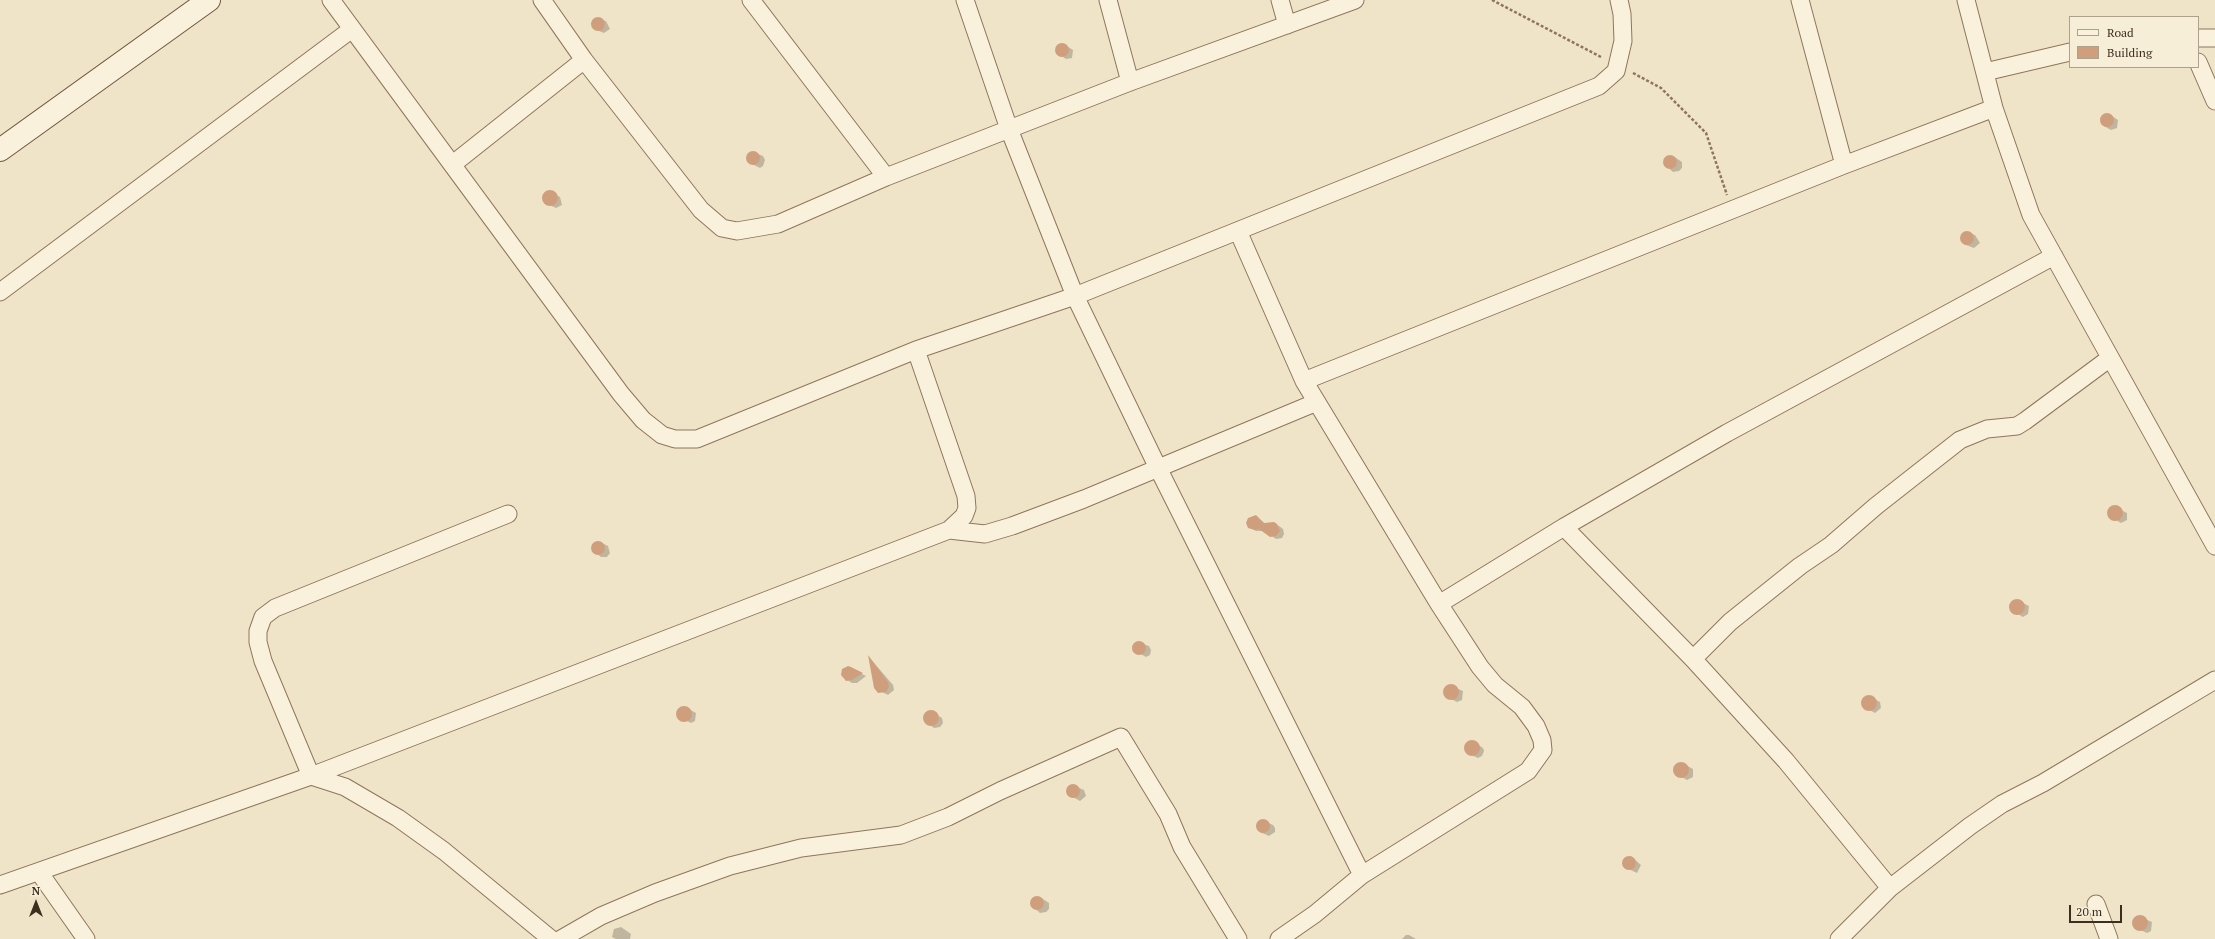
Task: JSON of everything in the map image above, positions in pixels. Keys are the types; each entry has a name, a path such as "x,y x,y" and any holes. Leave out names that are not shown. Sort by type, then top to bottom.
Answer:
{"street":[{"path":"0,150 209,0"},
{"path":"331,0 621,394 643,420 662,435 675,439 697,438 916,350 1075,296 1584,93 1599,86 1616,71 1623,41 1622,14 1619,0"},
{"path":"542,0 584,60 701,210 722,228 737,231 778,224 886,177 1130,82 1355,0"},
{"path":"751,0 886,177"},
{"path":"965,0 1009,129 1075,296 1158,468 1362,875"},
{"path":"1108,0 1130,82"},
{"path":"1280,0 1287,25"},
{"path":"1800,0 1844,165"},
{"path":"1966,0 1994,108 2031,215 2215,546"},
{"path":"0,292 352,29"},
{"path":"2199,38 2215,38"},
{"path":"1985,72 2069,52"},
{"path":"453,164 584,60"},
{"path":"2199,64 2215,101"},
{"path":"1304,381 1732,209 1994,108"},
{"path":"1238,232 1304,381 1439,604 1480,667 1495,685 1522,707 1536,726 1542,740 1543,750 1528,771 1362,875 1315,914 1279,939"},
{"path":"1439,604 1564,527 1727,433 2054,256"},
{"path":"0,885 310,776 949,530 964,516 967,508 966,496 916,350"},
{"path":"1693,659 1736,618 1800,566 1831,545 1876,506 1960,440 1987,430 2017,426 2110,358"},
{"path":"949,530 985,534 1084,500 1317,402"},
{"path":"310,776 263,661 258,636 263,617 275,608 508,514"},
{"path":"1564,527 1693,659 1786,761 1890,888"},
{"path":"1839,939 1890,888 1970,826 2002,804 2043,783 2215,680"},
{"path":"561,939 601,916 655,893 730,866 801,848 901,835 948,817 1000,791 1122,737 1168,814 1182,847 1238,939"},
{"path":"310,776 345,787 398,818 444,852 551,939"},
{"path":"39,872 86,939"},
{"path":"2096,904 2109,939"}],"path":[{"path":"1492,0 1661,88 1706,133 1732,209"}],"building":[{"path":"595,17 601,17 605,21 605,27 601,31 595,31 591,27 591,21"},
{"path":"1059,43 1065,43 1069,47 1069,53 1065,57 1059,57 1055,53 1055,47"},
{"path":"2104,113 2110,113 2114,117 2114,123 2110,127 2104,127 2100,123 2100,117"},
{"path":"750,151 756,151 760,155 760,161 756,165 750,165 746,161 746,155"},
{"path":"1667,155 1673,155 1677,159 1677,165 1673,169 1667,169 1663,165 1663,159"},
{"path":"550,190 557,195 558,198 553,205 550,206 543,201 542,198 547,191"},
{"path":"1964,231 1970,231 1974,235 1974,241 1970,245 1964,245 1960,241 1960,235"},
{"path":"2115,505 2122,510 2123,513 2118,520 2115,521 2108,516 2107,513 2112,506"},
{"path":"1256,515 1264,523 1274,522 1277,524 1280,531 1276,536 1270,537 1259,529 1255,530 1248,528 1246,523 1248,518"},
{"path":"595,541 601,541 605,545 605,551 601,555 595,555 591,551 591,545"},
{"path":"2017,599 2024,604 2025,607 2020,614 2017,615 2010,610 2009,607 2014,600"},
{"path":"1136,641 1142,641 1146,645 1146,651 1142,655 1136,655 1132,651 1132,645"},
{"path":"868,655 888,682 889,687 886,692 878,693 874,688"},
{"path":"848,666 863,673 852,680 846,681 841,675 842,669"},
{"path":"1451,684 1458,689 1459,692 1454,699 1451,700 1444,695 1443,692 1448,685"},
{"path":"1869,695 1876,700 1877,703 1872,710 1869,711 1862,706 1861,703 1866,696"},
{"path":"684,706 691,711 692,714 687,721 684,722 677,717 676,714 681,707"},
{"path":"931,710 938,715 939,718 934,725 931,726 924,721 923,718 928,711"},
{"path":"1472,740 1479,745 1480,748 1475,755 1472,756 1465,751 1464,748 1469,741"},
{"path":"1681,762 1688,767 1689,770 1684,777 1681,778 1674,773 1673,770 1678,763"},
{"path":"1070,784 1076,784 1080,788 1080,794 1076,798 1070,798 1066,794 1066,788"},
{"path":"1260,819 1266,819 1270,823 1270,829 1266,833 1260,833 1256,829 1256,823"},
{"path":"1626,856 1632,856 1636,860 1636,866 1632,870 1626,870 1622,866 1622,860"},
{"path":"1034,896 1040,896 1044,900 1044,906 1040,910 1034,910 1030,906 1030,900"},
{"path":"2140,915 2147,920 2148,923 2143,930 2140,931 2133,926 2132,923 2137,916"}]}
